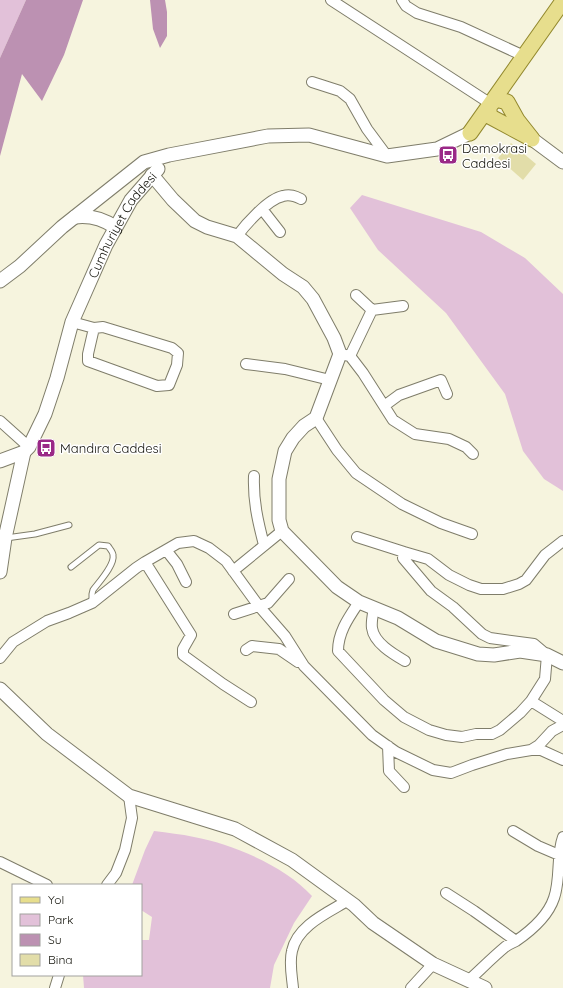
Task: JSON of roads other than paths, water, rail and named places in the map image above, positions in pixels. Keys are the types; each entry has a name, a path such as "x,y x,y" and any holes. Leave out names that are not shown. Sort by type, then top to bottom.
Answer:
{"main road":[{"path":"470,133 563,1"},
{"path":"470,133 507,118 510,112 511,89 521,61"},
{"path":"500,100 506,102 517,120 532,139 492,118 489,111 491,104 500,100"}],"street":[{"path":"331,0 491,104"},
{"path":"402,0 406,6 417,13 461,27 521,61"},
{"path":"312,82 340,91 350,99 368,129 387,156"},
{"path":"0,281 20,266 62,227 144,162 169,155 268,136 309,135 387,156 437,149 470,133"},
{"path":"532,139 563,162"},
{"name":"Cumhuriyet Caddesi","path":"0,572 3,539 26,449 47,407 57,378 72,322 115,227 131,200 169,155"},
{"path":"152,175 173,200 195,221 207,227 237,236 283,274 303,287 314,299 334,338 345,355 363,373 393,420 415,434 449,439 466,447 473,454"},
{"path":"237,236 249,220 274,200 282,196 292,195 301,199"},
{"path":"262,209 280,232"},
{"path":"75,217 85,215 107,222 115,227"},
{"path":"356,295 372,310"},
{"path":"372,310 403,306"},
{"path":"372,310 330,380 316,418 304,426 293,438 285,451 279,479 278,520 282,531 337,587 359,602 398,618 436,641 478,654 520,651 547,655"},
{"path":"72,322 94,328 103,328 172,348 178,353 176,365 169,385 157,386 88,361 88,354 94,328"},
{"path":"246,364 285,370 330,380"},
{"path":"384,406 399,395 441,380 447,394"},
{"path":"316,418 337,450 356,473 402,504 441,523 472,534"},
{"path":"0,421 26,449 0,461"},
{"path":"254,476 253,492 256,514 264,546"},
{"path":"233,571 282,531"},
{"path":"357,537 428,559 449,575 481,589 503,589 526,580 545,555 563,541"},
{"path":"0,658 13,642 47,621 69,614 92,603 136,568 178,543 194,541 209,548 226,561 259,606 285,636 304,666"},
{"path":"166,550 177,564 186,582"},
{"path":"404,552 403,558 431,591 454,607 482,634 490,638 534,644 547,655 563,663"},
{"path":"145,562 191,635 183,648 183,655 223,684 252,702"},
{"path":"234,614 268,603 289,579"},
{"path":"359,602 347,620 338,641 338,651 384,700 404,717 415,724 446,735 462,737 476,734 492,734 500,730 531,701 545,679 547,655"},
{"path":"374,608 372,628 377,640 392,653 405,661"},
{"path":"246,650 252,646 279,649 304,666 372,735 396,752 433,770 451,773 507,754 531,750 541,750 563,760"},
{"path":"0,689 47,734 129,796 234,829 292,860 348,901 373,923 433,964 485,988"},
{"path":"531,701 563,720"},
{"path":"531,750 539,745 552,731 563,725"},
{"path":"388,746 390,771 404,787"},
{"path":"108,884 116,873 125,850 132,818 129,796"},
{"path":"513,831 538,846 559,855"},
{"path":"469,980 507,946 516,941 536,925 551,906 556,890 559,855 563,837"},
{"path":"0,862 45,884"},
{"path":"446,893 516,941"},
{"path":"293,988 291,961 294,943 310,924 348,901"},
{"path":"411,988 433,964"},
{"path":"54,988 58,976"}],"lane":[{"path":"3,539 35,534 69,525"},
{"path":"71,567 99,545 108,546 112,552 112,564 93,590 92,603"}],"water":[{"path":"26,0 83,0 64,55 42,101 22,74 0,156 0,58"},
{"path":"150,0 165,0 167,12 167,36 160,48 153,29"}],"place":[{"name":"Demokrasi Caddesi","path":"448,155"},
{"name":"Mandıra Caddesi","path":"46,448"}]}
